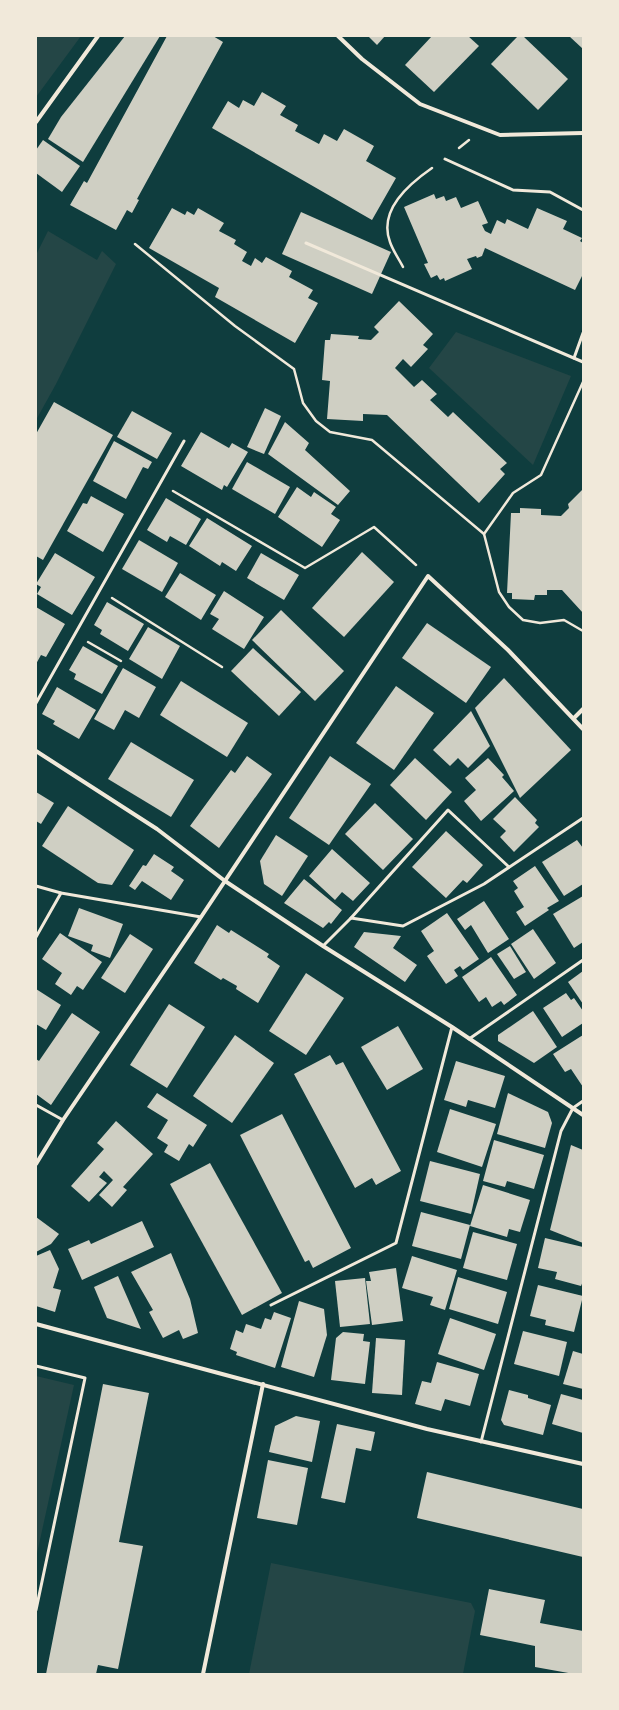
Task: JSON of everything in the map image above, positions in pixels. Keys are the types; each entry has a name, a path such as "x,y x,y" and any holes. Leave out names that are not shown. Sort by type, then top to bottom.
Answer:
{"street":[{"path":"36,122 98,36"},
{"path":"338,36 362,59 420,104 500,134 583,133"},
{"path":"36,1164 63,1120 201,917 428,576 508,650 583,729"},
{"path":"574,718 583,709"},
{"path":"36,751 157,829 225,881 323,946 452,1027 583,1115"},
{"path":"36,1324 481,1442 583,1464"},
{"path":"203,1674 263,1384"}],"lane":[{"path":"445,159 513,190 550,192 583,210"},
{"path":"306,243 583,362"},
{"path":"574,358 583,333"},
{"path":"36,703 184,441"},
{"path":"323,946 351,918 448,810 509,867"},
{"path":"351,918 403,926 484,884 583,818"},
{"path":"36,886 61,893 201,917"},
{"path":"36,937 61,893"},
{"path":"468,1038 583,960"},
{"path":"271,1305 396,1242 452,1027"},
{"path":"481,1442 561,1131 573,1108 583,1101"},
{"path":"36,1105 63,1120"},
{"path":"36,1366 85,1378 36,1610"}],"path":[{"path":"415,290 390,241 387,219 398,198 416,179 445,159 484,128"},
{"path":"135,244 235,326 294,369 303,403 316,421 330,432 372,440 484,534 499,592 523,620 540,623 564,620 583,631"},
{"path":"484,534 513,493 541,475 583,382"},
{"path":"161,483 305,568 374,527 428,576"},
{"path":"100,590 222,667"},
{"path":"75,634 121,661"}],"shaded area":[{"path":"36,36 81,36 36,97"},
{"path":"48,231 97,260 102,251 116,264 56,384 36,420 36,255"},
{"path":"456,332 571,376 533,465 429,368"},
{"path":"36,1376 74,1385 36,1558"},
{"path":"271,1563 471,1603 475,1611 463,1674 249,1674"}],"building":[{"path":"125,36 160,36 83,162 48,139 61,117"},
{"path":"167,36 213,36 223,42 137,199 139,200 132,213 127,210 116,230 70,205 84,181 87,183"},
{"path":"368,36 385,36 377,45"},
{"path":"432,36 468,36 479,46 434,92 405,65"},
{"path":"518,36 523,36 568,79 538,110 491,64"},
{"path":"569,36 583,36 583,49"},
{"path":"262,92 286,106 280,115 298,125 295,131 319,144 324,134 337,141 344,129 374,146 366,161 396,178 372,220 212,128 228,101 239,108 243,100 254,106"},
{"path":"43,140 80,166 62,192 36,173 36,150"},
{"path":"434,194 436,199 444,196 446,201 456,197 461,208 478,201 488,223 482,225 485,231 491,234 497,220 505,224 507,219 528,229 537,208 567,221 563,229 582,238 580,241 583,243 583,274 575,290 485,248 482,256 467,259 472,269 445,281 444,278 440,280 437,275 431,278 424,264 428,263 404,207"},
{"path":"172,208 185,215 187,211 194,215 198,208 224,223 219,231 236,240 234,244 247,252 242,261 251,266 255,258 262,263 266,257 292,271 289,277 313,290 308,298 318,303 295,343 215,297 219,288 149,248"},
{"path":"301,212 391,252 372,294 282,254"},
{"path":"399,301 433,334 423,345 428,349 411,367 403,359 395,368 414,387 422,380 437,394 430,400 448,417 453,412 507,463 500,469 505,474 479,503 387,415 363,414 363,421 327,419 330,381 322,380 325,340 330,340 331,334 359,336 358,339 371,340 379,332 374,327"},
{"path":"54,402 113,435 43,560 36,556 36,434"},
{"path":"265,408 281,416 264,454 247,447"},
{"path":"132,411 172,433 157,459 117,437"},
{"path":"285,422 309,443 305,450 350,491 338,505 268,454"},
{"path":"201,432 229,448 232,443 248,452 227,487 224,485 222,490 181,466"},
{"path":"114,441 152,462 148,469 143,467 126,499 93,481"},
{"path":"247,462 290,487 275,514 232,489"},
{"path":"297,487 311,497 314,492 336,507 331,514 340,520 322,547 278,517"},
{"path":"583,489 583,613 562,590 547,590 547,595 535,595 534,600 512,599 512,593 507,593 511,513 520,513 520,508 541,509 541,515 561,516 569,508 568,504"},
{"path":"91,496 124,514 103,552 67,531 83,503 87,504"},
{"path":"166,498 201,519 186,545 170,536 167,542 147,530"},
{"path":"207,518 252,546 236,571 222,562 220,566 189,546"},
{"path":"139,540 178,563 162,592 122,569"},
{"path":"362,552 394,582 344,637 312,608"},
{"path":"55,553 95,577 72,615 37,594 41,587 36,584"},
{"path":"261,553 299,575 284,600 247,578"},
{"path":"180,573 216,595 201,620 165,597"},
{"path":"224,591 264,617 244,649 212,629 219,619 210,614"},
{"path":"107,602 144,624 128,651 100,634 102,630 94,625"},
{"path":"36,607 65,624 46,657 41,655 36,664"},
{"path":"281,610 344,671 315,701 252,640"},
{"path":"427,623 491,667 466,703 402,658"},
{"path":"148,627 180,646 162,679 129,659"},
{"path":"83,646 118,666 102,694 74,679 76,674 69,670"},
{"path":"253,648 301,692 279,716 231,671"},
{"path":"123,668 156,687 139,718 125,710 114,730 94,719"},
{"path":"504,678 571,750 520,798 475,708"},
{"path":"181,681 248,723 227,757 160,715"},
{"path":"396,686 434,713 394,770 356,743"},
{"path":"57,687 96,710 79,739 53,724 55,721 42,714"},
{"path":"471,711 490,746 468,768 458,758 450,766 433,750"},
{"path":"131,742 194,780 171,817 108,779"},
{"path":"247,756 272,774 219,848 190,826 231,770 235,773"},
{"path":"330,756 371,784 329,845 289,818"},
{"path":"415,758 452,792 426,820 390,785"},
{"path":"488,758 504,775 502,777 514,791 481,821 464,801 476,790 465,778"},
{"path":"36,792 54,803 41,824 36,821"},
{"path":"515,797 537,820 535,823 539,827 514,852 500,837 506,831 493,819"},
{"path":"375,803 413,839 383,870 345,834"},
{"path":"68,806 134,850 112,885 98,883 42,846"},
{"path":"446,831 483,865 467,883 463,880 446,898 412,867"},
{"path":"276,835 308,856 282,896 264,884 260,861"},
{"path":"577,840 583,848 583,884 564,896 542,862"},
{"path":"332,849 370,883 353,901 342,892 335,900 309,876"},
{"path":"154,854 174,867 171,871 184,880 171,900 142,881 135,890 129,886 143,865 146,866"},
{"path":"535,866 559,901 547,908 549,910 525,926 516,912 524,907 514,891 518,888 513,881"},
{"path":"304,879 342,910 331,924 329,922 323,928 284,903"},
{"path":"583,896 583,942 574,948 553,914"},
{"path":"484,901 509,939 488,953 471,925 465,930 457,919"},
{"path":"79,908 123,924 110,958 91,951 93,945 68,936"},
{"path":"447,913 479,959 463,970 460,966 454,970 458,976 446,984 427,956 434,951 421,931"},
{"path":"217,925 229,933 231,930 269,954 267,957 280,966 258,1003 236,989 237,986 223,978 221,980 194,963"},
{"path":"533,929 556,963 534,979 511,944"},
{"path":"364,932 401,936 393,948 417,965 405,982 354,947"},
{"path":"60,933 102,962 83,990 77,986 71,995 55,984 62,973 42,959"},
{"path":"130,934 153,949 125,993 101,978"},
{"path":"510,946 526,972 514,979 497,954"},
{"path":"491,957 517,995 504,1005 501,1001 492,1007 486,997 479,1002 462,977"},
{"path":"583,971 583,1004 568,982"},
{"path":"306,973 344,998 306,1055 269,1031"},
{"path":"36,989 61,1005 46,1030 36,1024"},
{"path":"566,993 571,1000 574,998 583,1011 583,1023 562,1037 543,1008"},
{"path":"169,1004 205,1027 167,1088 130,1065"},
{"path":"533,1011 557,1047 534,1063 498,1041 498,1035"},
{"path":"72,1013 100,1032 51,1105 36,1094 36,1059 39,1061"},
{"path":"398,1026 423,1069 387,1090 361,1047"},
{"path":"235,1035 274,1063 232,1123 193,1096"},
{"path":"583,1035 583,1087 571,1069 565,1072 553,1054"},
{"path":"330,1055 336,1065 343,1062 401,1171 376,1185 372,1178 355,1188 294,1074"},
{"path":"456,1061 505,1076 495,1108 468,1100 466,1107 444,1100"},
{"path":"157,1093 207,1125 193,1147 189,1144 179,1161 164,1152 168,1145 157,1138 168,1120 147,1107"},
{"path":"508,1093 548,1112 552,1123 545,1148 497,1134"},
{"path":"450,1109 496,1124 482,1167 437,1152"},
{"path":"282,1114 351,1248 313,1268 309,1260 305,1262 240,1135"},
{"path":"116,1121 153,1154 123,1187 127,1190 112,1207 99,1195 113,1180 104,1171 99,1177 107,1183 89,1202 71,1186 104,1149 97,1143"},
{"path":"494,1140 544,1155 534,1189 507,1181 505,1187 483,1181"},
{"path":"571,1145 583,1150 583,1243 550,1230"},
{"path":"430,1161 480,1174 471,1214 420,1201"},
{"path":"210,1163 282,1293 242,1315 170,1184"},
{"path":"483,1185 530,1200 520,1232 509,1229 507,1237 470,1226"},
{"path":"421,1212 470,1225 461,1259 412,1246"},
{"path":"36,1217 59,1234 51,1244 36,1252"},
{"path":"142,1221 154,1247 82,1280 68,1249 89,1240 91,1244"},
{"path":"473,1232 517,1244 507,1280 463,1268"},
{"path":"545,1238 583,1247 583,1281 581,1286 555,1279 557,1272 538,1268"},
{"path":"50,1250 59,1269 53,1288 61,1290 55,1312 36,1306 36,1256"},
{"path":"171,1253 190,1299 198,1333 183,1339 179,1330 163,1338 149,1312 153,1310 131,1272"},
{"path":"412,1256 457,1270 445,1310 430,1305 433,1297 402,1288"},
{"path":"396,1268 403,1321 372,1325 366,1281 371,1281 369,1272"},
{"path":"118,1276 141,1329 107,1318 94,1287"},
{"path":"458,1277 507,1292 498,1324 449,1309"},
{"path":"365,1278 370,1324 340,1327 335,1281"},
{"path":"538,1285 583,1296 574,1332 545,1325 546,1320 530,1316"},
{"path":"299,1301 324,1309 327,1335 314,1377 281,1367"},
{"path":"274,1312 291,1318 275,1368 236,1355 237,1352 230,1349 236,1330 243,1333 246,1324 261,1329 265,1318 271,1320"},
{"path":"450,1318 496,1334 484,1370 438,1354"},
{"path":"523,1331 567,1342 559,1376 514,1364"},
{"path":"343,1332 364,1334 363,1341 370,1342 365,1384 331,1380 336,1338"},
{"path":"376,1338 405,1340 402,1395 372,1393"},
{"path":"573,1351 583,1354 583,1389 563,1384"},
{"path":"437,1362 479,1374 470,1406 445,1399 441,1411 415,1404 422,1381 431,1383"},
{"path":"103,1384 149,1393 119,1542 143,1546 118,1669 98,1665 96,1674 46,1674"},
{"path":"509,1390 528,1395 528,1398 551,1405 543,1435 504,1425 501,1420"},
{"path":"561,1394 583,1400 583,1433 552,1424"},
{"path":"296,1416 320,1421 312,1462 269,1452 275,1426"},
{"path":"337,1424 375,1432 371,1451 356,1448 345,1503 321,1498"},
{"path":"268,1460 308,1468 297,1525 257,1518"},
{"path":"427,1472 583,1509 583,1557 417,1518"},
{"path":"489,1589 545,1600 540,1623 583,1631 583,1674 574,1674 535,1667 535,1646 480,1635"}]}
